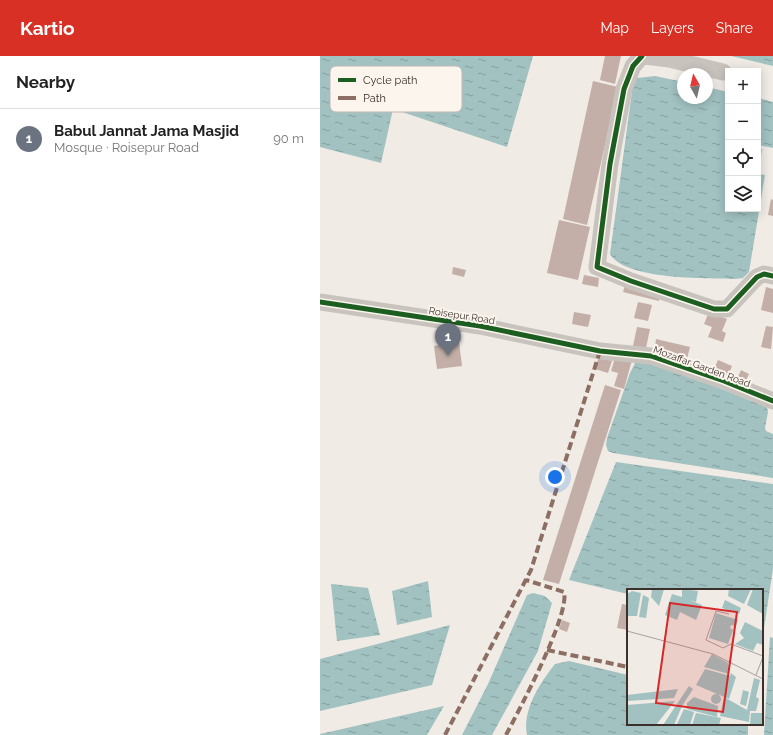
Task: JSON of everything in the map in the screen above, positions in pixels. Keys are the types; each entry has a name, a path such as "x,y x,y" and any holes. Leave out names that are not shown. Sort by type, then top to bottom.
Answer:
{"street":[{"path":"642,56 633,66 624,89 610,164 597,267 631,281 714,309 727,310 757,277 764,274 773,276"},
{"path":"645,56 669,59 723,72"},
{"name":"Roisepur Road","path":"320,302 480,326 600,351"},
{"name":"Mozaffar Garden Road","path":"600,351 651,356 724,381 773,401"}],"water":[{"path":"320,56 533,56 507,147 402,112 462,112 462,66 330,66 330,112 392,112 381,163 320,147"},
{"path":"731,56 773,56 773,66"},
{"path":"655,76 677,81 677,104 713,104 713,88 725,91 725,212 759,212 749,272 743,278 687,278 648,273 632,269 618,262 610,254 633,84 637,78"},
{"path":"761,99 773,102 773,148 761,146"},
{"path":"761,174 765,175 761,199"},
{"path":"646,361 658,364 767,407 768,412 765,428 766,431 773,434 773,478 608,451 606,445 607,438 630,373 635,363"},
{"path":"616,462 773,484 773,569 764,628 763,589 627,589 627,594 569,580"},
{"path":"428,581 432,617 397,625 392,591"},
{"path":"331,584 368,588 380,635 337,641"},
{"path":"533,593 545,596 552,603 538,651 492,735 462,735 488,684 527,595"},
{"path":"450,625 432,685 320,711 320,659"},
{"path":"770,637 773,638 773,735 764,735"},
{"path":"569,661 627,675 627,725 748,725 748,735 527,735 527,716 530,707 538,688 555,664"},
{"path":"444,706 427,735 320,735 320,734"}],"building":[{"path":"605,56 621,56 615,84 600,80"},
{"path":"593,81 618,87 587,225 563,219"},
{"path":"771,199 773,200 773,216 768,215"},
{"path":"559,220 590,227 578,280 547,273"},
{"path":"453,267 466,270 464,277 452,274"},
{"path":"584,275 599,278 598,287 582,284"},
{"path":"626,282 661,292 659,301 623,292"},
{"path":"766,287 773,289 773,313 761,310"},
{"path":"638,302 652,305 648,321 634,318"},
{"path":"574,312 591,315 588,327 572,324"},
{"path":"709,312 727,319 722,331 726,333 723,342 708,337 712,327 704,324"},
{"path":"766,326 773,327 771,349 761,347"},
{"path":"637,327 650,329 646,348 633,346"},
{"path":"656,339 690,347 687,359 654,352"},
{"path":"459,342 462,366 437,369 434,346"},
{"path":"616,355 632,360 624,389 614,386 618,373 611,371"},
{"path":"599,356 612,361 608,373 595,369"},
{"path":"718,360 732,366 727,379 712,373"},
{"path":"741,370 749,374 744,385 736,382"},
{"path":"605,385 621,390 559,584 543,580"},
{"path":"622,604 627,605 627,630 617,628"},
{"path":"562,620 570,623 567,632 559,629"}],"marked path":[{"path":"445,735 531,570 600,351"},
{"path":"506,735 552,641 564,604 564,592 526,580"},
{"path":"547,650 627,667"}],"cycle path":[{"path":"642,56 633,66 624,89 610,164 597,267 631,281 714,309 727,309 757,277 764,274 773,276"},
{"path":"320,302 480,326 600,351 651,356 724,381 773,401"}],"place":[{"name":"Babul Jannat Jama Masjid","path":"448,356"}]}
